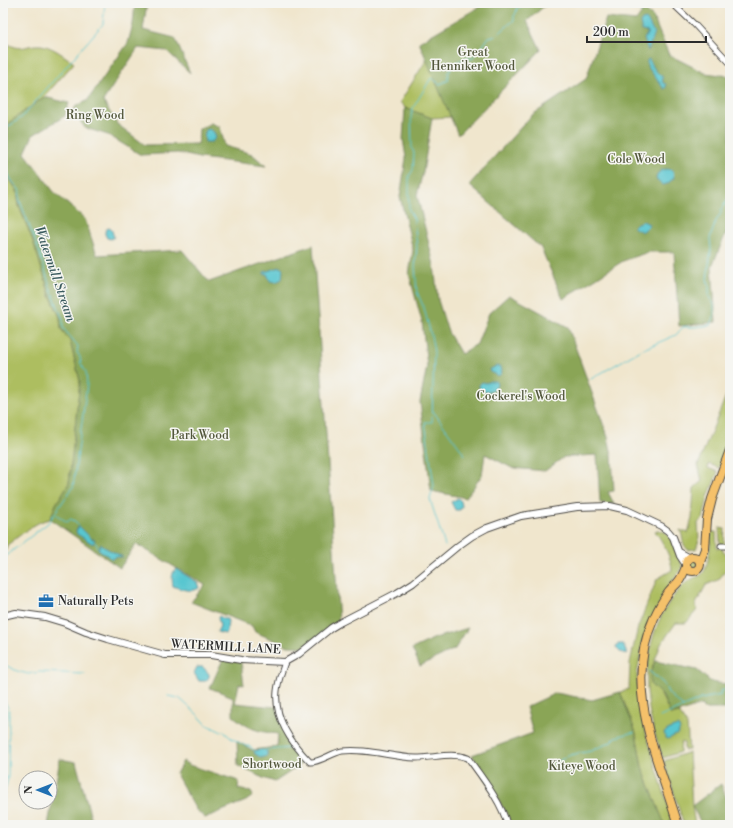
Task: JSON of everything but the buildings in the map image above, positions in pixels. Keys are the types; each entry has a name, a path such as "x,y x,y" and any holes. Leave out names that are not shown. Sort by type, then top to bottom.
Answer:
{"main road":[{"path":"678,825 647,726 642,701 641,674 644,646 654,619 670,591 691,562 705,549 707,519 712,499 730,450"},
{"path":"680,579 699,568 691,562"}],"street":[{"path":"672,3 694,24 730,63"},
{"name":"WATERMILL LANE","path":"3,616 16,613 45,618 65,623 108,639 165,655 212,655 241,660 285,662 299,654 331,628 413,583 472,536 487,528 520,516 577,507 610,506 627,510 661,526 668,531 673,537 679,552 691,562"},
{"path":"285,662 278,683 277,693 280,717 296,748 310,762 342,751 360,751 416,758 462,756 468,758 491,791 506,817 507,825"}],"green space":[{"name":"Ring Wood","path":"135,3 147,3 143,30 175,38 190,73 167,51 138,48 103,101 117,124 145,145 198,144 199,129 211,123 220,127 225,146 252,154 266,166 199,158 178,153 141,155 108,135 85,128 78,118 71,115 76,106 87,101 128,43 133,24"},
{"name":"Great Henniker Wood","path":"486,3 548,3 527,21 541,50 458,135 419,42"},
{"name":"Cole Wood","path":"644,10 653,17 669,55 705,73 730,75 730,224 712,266 716,322 679,326 674,252 648,252 623,261 563,299 541,248 469,185 532,115 586,79 606,18 636,21"},
{"path":"3,41 19,48 35,45 50,47 74,63 44,97 11,121 8,126 4,169 17,191 19,206 33,241 50,295 60,317 61,329 70,341 80,381 69,483 56,504 50,519 44,520 27,530 7,545 7,550 3,548"},
{"path":"427,59 451,117 432,118 405,108 400,102"},
{"name":"Park Wood","path":"44,97 69,103 65,116 33,135 25,153 54,192 85,219 97,255 182,250 209,282 313,245 339,621 304,647 288,646 255,632 252,626 191,602 205,585 136,544 120,568 50,519 56,504 69,483 80,381 70,341 61,329 60,317 50,295 33,241 19,206 17,191 4,169 8,126 11,121"},
{"name":"Cockerel's Wood","path":"405,108 432,118 423,172 417,195 434,265 438,300 448,332 461,354 477,344 489,313 509,295 568,327 608,437 612,455 614,491 608,492 614,504 600,503 597,455 564,457 545,471 512,468 485,454 482,475 466,498 431,491 420,402 427,366 422,322 409,274 413,250 400,197 406,158 403,139"},
{"path":"730,386 730,440 719,468 709,464 708,468 718,472 708,497 703,519 698,523 699,540 696,549 688,550 684,545 680,530 688,533 692,518 694,488 702,481 698,465"},
{"path":"719,528 725,529 724,545 720,544"},
{"path":"658,530 665,532 671,539 682,564 682,568 669,586 642,646 637,674 638,701 644,727 674,825 664,824 642,767 636,733 620,692 629,689 630,663 638,627 657,579 672,570 666,550 655,531"},
{"path":"711,532 716,532 717,548 721,548 723,552 727,554 730,550 730,566 718,580 706,585 696,604 697,610 686,623 676,623 661,644 650,673 671,715 679,713 687,725 689,750 684,750 684,743 681,742 680,752 663,758 653,727 649,706 647,672 649,655 658,622 666,607 684,585 704,572 709,555"},
{"path":"691,559 695,559 697,560 697,568 691,569 688,566 688,562"},
{"path":"468,628 455,649 420,666 412,649 435,638"},
{"name":"Shortwood","path":"223,659 241,662 244,685 239,684 235,703 276,707 293,747 299,755 300,765 275,782 238,766 237,741 252,750 277,747 278,734 259,731 249,727 233,716 233,697 210,688"},
{"path":"655,661 697,670 710,681 730,684 730,709 703,709 702,705 671,715 662,695 650,684 650,673"},
{"name":"Kiteye Wood","path":"620,692 636,733 642,767 665,825 509,825 507,815 472,755 533,733 526,707 556,693 592,700"},
{"path":"689,752 692,806 695,825 684,825 664,761"},
{"path":"60,759 76,762 93,825 48,825 51,810 58,810 58,770"},
{"name":"Shortwood","path":"183,761 189,765 239,781 238,789 251,792 253,796 246,801 205,818 196,810 176,774"},
{"path":"721,784 730,807 730,825 702,825 692,806"}],"water":[{"path":"634,3 647,3 648,5 642,12 640,12"},
{"path":"646,19 655,32 648,51 644,39 648,32 642,31 640,23 642,20"},
{"path":"649,59 656,71 662,76 663,83 666,84 666,88 664,89 647,66 647,60"},
{"path":"209,129 214,132 216,137 212,142 205,142 205,133 206,130"},
{"path":"666,169 673,170 674,178 667,184 663,185 656,179 657,174"},
{"path":"643,221 649,224 648,227 642,232 633,227 637,223"},
{"path":"109,227 111,228 114,237 111,239 107,238 105,233"},
{"path":"280,267 283,269 282,279 276,282 270,281 267,274 264,274 264,272"},
{"path":"496,366 500,367 502,370 501,374 498,376 489,370"},
{"path":"496,381 497,385 494,390 487,392 480,390 479,385 482,382 486,383"},
{"path":"458,498 461,501 462,506 460,510 455,510 451,502"},
{"path":"79,526 95,540 93,544 77,534 76,531"},
{"path":"101,543 104,547 123,557 116,557 112,559 98,549"},
{"path":"176,569 197,582 199,588 190,590 173,586 172,579"},
{"path":"219,616 227,619 228,621 227,631 225,634 217,632 220,626"},
{"path":"618,644 623,644 627,654 620,652 616,648"},
{"path":"197,667 203,667 209,674 206,681 199,681 194,673"},
{"path":"678,726 680,729 678,734 668,739 666,738 664,733 667,730"},
{"path":"255,751 267,751 267,756 261,758 254,753"}],"waterway":[{"name":"Watermill Stream","path":"3,558 48,523 73,487 87,385 86,372 81,364 80,357 77,352 78,346 63,328 63,320 19,198 20,191 9,175 5,162 4,148 6,128 21,118 103,24 105,3"},
{"path":"445,546 430,499 434,486 425,422 432,422 434,352 424,308 417,292 415,267 417,247 414,219 409,210 409,176 413,170 414,153 412,148 411,116 413,108 431,78 440,84 449,80 447,77 449,76 448,72 451,70 449,66 454,65 467,57 472,59 476,53 475,49 479,51 489,37 497,35 514,20 517,7 521,7 521,3"},
{"path":"591,379 641,350 676,335 683,327 711,325 714,317 714,304 709,297 709,285 707,279 711,249 710,238 716,221 721,213 721,209 730,197"},
{"path":"433,411 465,455"},
{"path":"54,513 67,522 71,519 79,526"},
{"path":"95,542 98,547"},
{"path":"3,664 17,671 28,674 40,672 85,674"},
{"path":"649,671 663,683 669,694 683,707 701,699 721,695 720,691 730,689"},
{"path":"168,696 179,698 207,725 222,732 223,731 231,738 246,746 249,746 255,751 290,748 296,753"},
{"name":"Watermill Stream","path":"3,698 9,710 8,779 3,797"},
{"path":"660,717 683,707"},
{"path":"553,764 570,755 591,751 611,742 616,737 634,732"},
{"name":"Watermill Stream","path":"3,776 8,779"}],"place":[{"name":"Naturally Pets","path":"46,601"}]}
